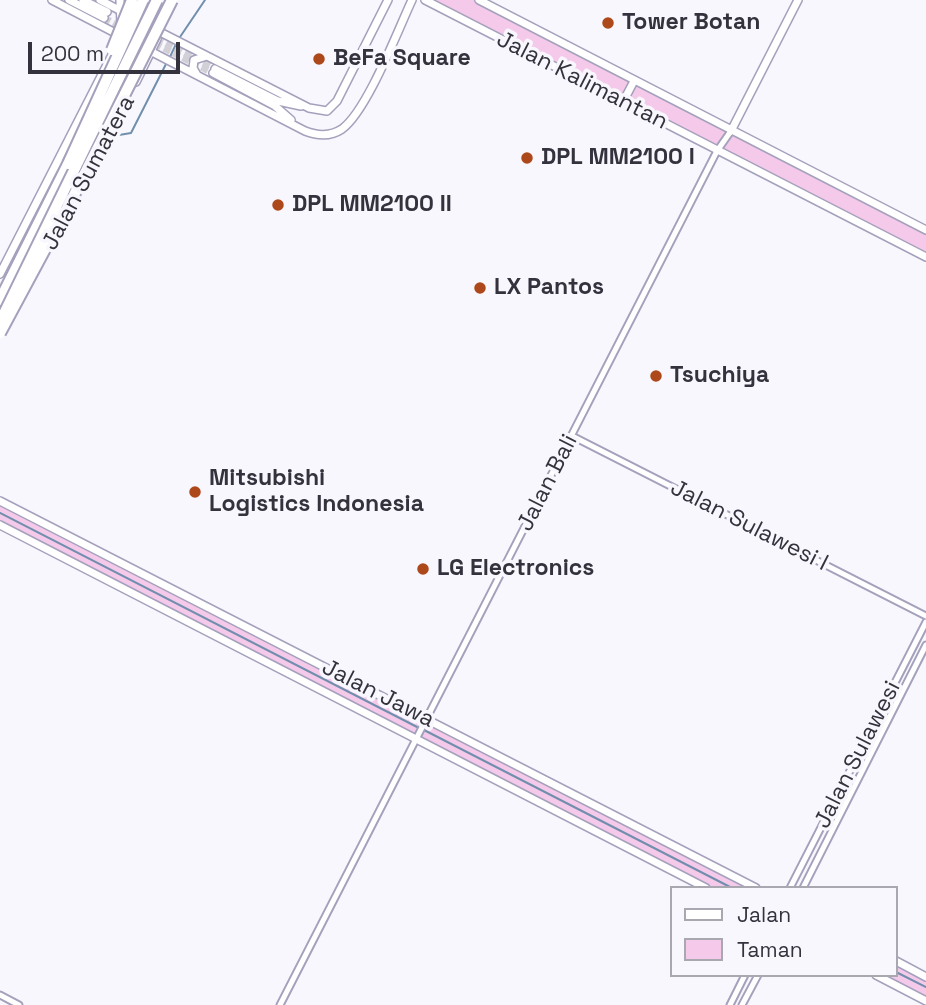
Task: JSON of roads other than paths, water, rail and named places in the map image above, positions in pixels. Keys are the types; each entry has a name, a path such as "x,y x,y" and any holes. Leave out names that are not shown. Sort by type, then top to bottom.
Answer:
{"highway":[{"path":"0,300 68,164 143,0"},
{"path":"0,322 157,0"},
{"path":"0,333 73,197 172,0"},
{"path":"68,164 133,9"}],"street":[{"path":"52,0 122,36"},
{"path":"69,0 105,15 83,0"},
{"path":"100,0 141,10 155,18 172,37 309,108"},
{"path":"299,128 275,106 214,71 278,101 319,111 333,107 387,0"},
{"path":"152,52 299,128 316,135 327,135 348,123 374,81 412,0"},
{"name":"Jalan Kalimantan","path":"425,0 926,257"},
{"name":"Jalan Kalimantan","path":"479,0 926,230"},
{"name":"Jalan Bali","path":"280,1005 717,150 731,131 798,0"},
{"path":"120,3 122,36"},
{"name":"Jalan Sumatera","path":"0,274 122,36 133,9"},
{"name":"Jalan Sumatera","path":"0,343 152,52 160,24"},
{"path":"200,78 193,71 194,60 202,56 211,57"},
{"path":"623,102 634,81"},
{"name":"Jalan Sulawesi I","path":"572,436 926,616"},
{"name":"Jalan Jawa","path":"0,501 426,722 752,886"},
{"name":"Jalan Jawa","path":"0,525 418,737 702,886"},
{"name":"Jalan Sulawesi","path":"791,886 926,622"},
{"name":"Jalan Sulawesi","path":"804,886 926,645"},
{"path":"898,962 926,977"},
{"path":"730,1005 744,977"},
{"path":"743,1005 757,977"},
{"path":"880,977 926,1001"},
{"path":"0,995 19,1005"}],"waterway":[{"path":"180,37 205,0"},
{"path":"169,59 177,42"},
{"path":"119,135 131,133 166,64"},
{"path":"0,513 419,728"},
{"path":"424,730 728,886"},
{"path":"898,973 926,987"}],"tunnel":[{"path":"104,18 125,29"},
{"path":"138,29 215,69"},
{"path":"136,34 213,73"}],"place":[{"name":"Tower Botan","path":"608,23"},
{"name":"BeFa Square","path":"319,59"},
{"name":"DPL MM2100 I","path":"527,158"},
{"name":"DPL MM2100 II","path":"278,205"},
{"name":"LX Pantos","path":"480,288"},
{"name":"Tsuchiya","path":"656,376"},
{"name":"Mitsubishi Logistics Indonesia","path":"195,492"},
{"name":"LG Electronics","path":"423,569"}]}
